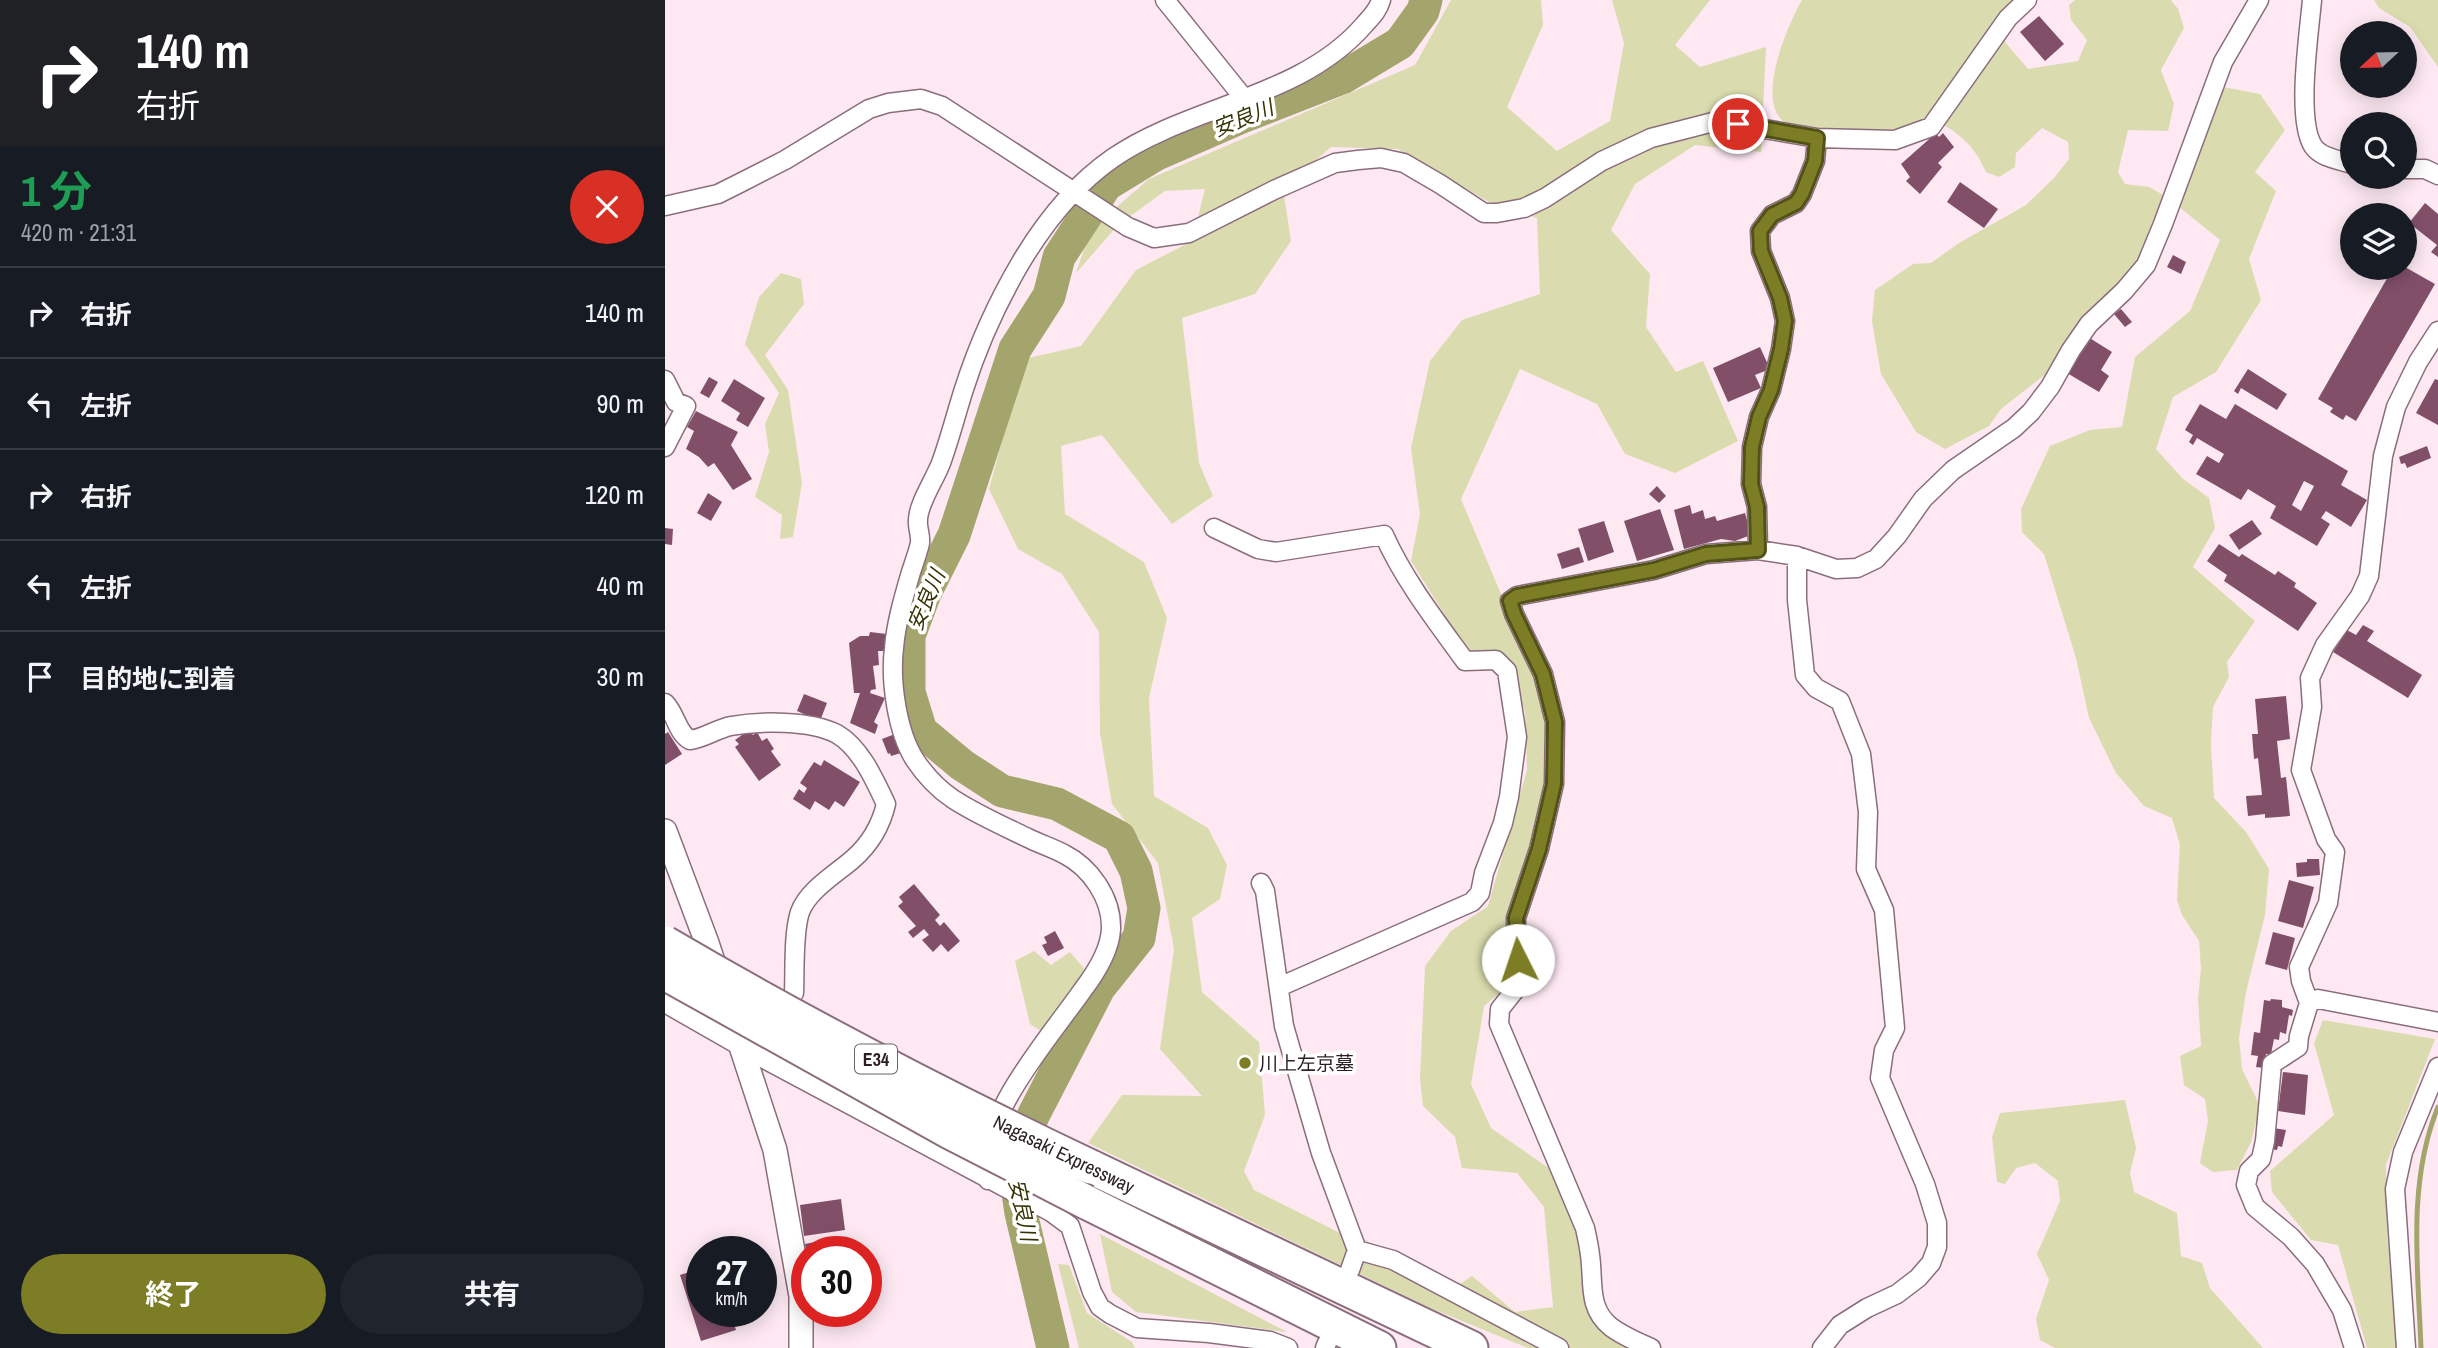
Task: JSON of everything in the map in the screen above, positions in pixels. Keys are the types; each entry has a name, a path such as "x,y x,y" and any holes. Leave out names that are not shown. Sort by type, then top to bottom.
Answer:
{"highway":[{"name":"Nagasaki Expressway","path":"665,943 731,982 961,1105 1471,1348"},
{"name":"Nagasaki Expressway","path":"665,973 950,1132 1380,1348"}],"street":[{"path":"1165,0 1243,97"},
{"path":"988,1180 985,1167 987,1154 992,1129 1002,1108 1024,1071 1093,976 1104,955 1111,930 1103,891 1083,867 1064,854 984,817 950,797 931,780 914,758 899,727 893,649 920,541 920,507 934,482 951,437 965,386 1001,297 1045,223 1074,192 1113,158 1160,133 1243,97 1284,83 1325,59 1361,29 1381,0"},
{"path":"665,206 718,194 785,160 869,108 921,99 942,106 1128,227 1154,238 1189,233 1335,163 1381,158 1404,163 1484,213 1497,213 1524,208 1545,198 1602,162 1651,138 1717,121 1817,138 1895,140 1931,127 2008,18 2027,0"},
{"path":"1651,1348 1612,1328 1600,1316 1594,1304 1590,1276 1591,1258 1585,1228 1499,1024 1500,1009 1521,978 1516,918 1539,849 1554,784 1555,722 1543,674 1510,601 1517,596 1654,570 1706,554 1758,550 1797,556 1836,569 1857,568 1876,559 1897,536 1923,499 1953,470 2014,428 2031,412 2050,387 2089,324 2124,291 2146,265 2223,62 2259,0"},
{"path":"2312,0 2306,130 2315,148 2328,157 2340,160"},
{"path":"1758,550 1757,507 1751,484 1752,447 1759,417 1771,390 1785,321 1780,298 1761,251 1760,231 1772,215 1796,203 1802,194 1815,161 1817,138"},
{"path":"2417,169 2425,169 2438,175"},
{"path":"2354,1348 2342,1310 2315,1264 2291,1237 2255,1208 2246,1185 2249,1171 2261,1159 2265,1142 2272,1064 2298,1047 2298,1036 2309,1003 2299,967 2328,903 2335,852 2326,839 2301,770 2312,707 2310,678 2325,645 2360,596 2369,576 2383,456 2396,407 2418,362 2438,331"},
{"path":"665,380 676,402 686,406 665,447"},
{"path":"1214,528 1258,549 1276,552 1384,535 1427,608 1465,661 1496,660 1507,671 1517,737 1503,823 1484,873 1480,893 1472,902 1279,987"},
{"path":"1797,556 1797,600 1805,675 1817,688 1840,701 1861,754 1868,812 1865,869 1884,910 1895,1028 1885,1050 1880,1078 1925,1184 1937,1223 1937,1247 1931,1263 1918,1278 1897,1294 1840,1325 1822,1348"},
{"path":"665,703 677,719 683,736 690,740 731,726 779,722 838,734 856,752 873,776 886,804 881,823 856,857 815,892 800,911 794,993"},
{"path":"665,831 707,943 775,1150 801,1296 801,1348"},
{"path":"1261,883 1265,891 1284,1026 1321,1153 1357,1250 1350,1270"},
{"path":"2309,1003 2318,999 2438,1022"},
{"path":"665,1003 1051,1212 1070,1226 1092,1292 1100,1307 1110,1314 1137,1328 1270,1341 1288,1348"},
{"path":"2406,1348 2395,1189 2403,1152 2438,1068"},
{"path":"1357,1250 1393,1260 1559,1348"}],"green space":[{"path":"1451,0 1541,0 1543,25 1507,107 1557,151 1610,121 1624,43 1612,0 1710,0 1675,45 1700,67 1766,47 1761,152 1695,145 1635,184 1611,230 1650,274 1646,327 1676,372 1703,361 1738,441 1675,473 1625,454 1597,404 1520,369 1461,499 1538,682 1549,726 1547,783 1508,923 1511,984 1484,1006 1471,1084 1491,1128 1550,1169 1580,1242 1600,1327 1628,1348 1528,1348 1428,1307 1088,1143 1122,1095 1202,1096 1160,1049 1174,949 1158,863 1112,804 1100,733 1099,632 1062,574 1018,549 989,489 1024,359 1081,346 1136,270 1192,241 1205,189 1165,191 1118,225 1076,273 1091,229 1149,179 1415,65","holes":["1331,147 1398,149 1489,202 1537,218 1540,294 1462,320 1430,361 1411,448 1420,514 1411,561 1469,654 1492,651 1508,661 1525,712 1527,770 1488,906 1451,931 1425,966 1420,1079 1423,1106 1455,1137 1462,1168 1517,1173 1544,1207 1553,1307 1515,1312 1472,1276 1460,1284 1379,1248 1359,1236 1342,1234 1254,1190 1244,1171 1265,1115 1259,1042 1202,992 1192,918 1220,899 1227,865 1208,828 1154,796 1149,698 1167,618 1144,562 1065,514 1061,446 1102,435 1172,524 1213,496 1199,463 1182,318 1255,294 1291,241 1283,189"]},
{"path":"1802,0 2014,0 2005,42 2028,69 2078,61 2087,40 2071,20 2069,5 2075,0 2171,0 2178,9 2184,28 2161,70 2174,104 2168,131 2128,130 2118,172 2125,184 2149,187 2167,197 2208,84 2260,94 2285,130 2255,172 2276,191 2249,259 2261,300 2216,372 2173,397 2156,449 2182,478 2209,498 2215,528 2193,567 2255,621 2227,662 2229,677 2213,707 2211,744 2214,798 2246,832 2269,869 2265,915 2246,992 2239,1038 2242,1069 2260,1106 2251,1142 2237,1170 2213,1172 2200,1163 2208,1121 2205,1099 2184,1085 2180,1056 2201,1046 2198,998 2201,969 2199,941 2182,915 2177,900 2180,845 2172,818 2144,806 2116,773 2089,718 2076,658 2044,554 2022,532 2021,509 2050,446 2090,430 2122,427 2135,357 2190,311 2220,240 2168,198 2143,259 2057,354 2051,370 2001,409 1989,426 1945,449 1916,432 1881,374 1872,321 1875,290 1913,264 1931,263 1959,243 2026,205 2069,159 2068,142 2042,128 2016,153 2015,167 1999,177 1986,172 1970,145 1930,117 1902,128 1882,130 1811,129 1788,124 1778,115 1773,101 1773,84 1782,45"},
{"path":"2374,0 2438,0 2438,67 2417,37 2417,21 2400,21 2379,8"},
{"path":"781,273 801,279 804,304 765,355 788,390 802,483 793,537 780,539 782,515 755,497 769,452 765,424 779,393 745,344 759,297"},
{"path":"1034,951 1051,965 1070,952 1087,972 1043,1032 1030,1024 1015,961"},
{"path":"2323,1020 2435,1039 2386,1165 2387,1232 2398,1348 2367,1348 2338,1245 2311,1240 2272,1192 2270,1171 2334,1115 2314,1043"},
{"path":"2125,1100 2136,1148 2130,1173 2134,1192 2177,1213 2181,1256 2202,1263 2210,1288 2263,1348 2055,1348 2040,1340 2036,1319 2049,1280 2037,1254 2060,1201 2058,1181 2035,1163 2016,1168 2005,1184 1997,1182 1992,1137 2000,1113"},
{"path":"1100,1234 1287,1332 1136,1312 1112,1292"},
{"path":"1058,1264 1069,1265 1087,1313 1132,1342 1135,1348 1079,1348"}],"building":[{"path":"2039,16 2064,44 2045,61 2020,32"},
{"path":"1936,133 1939,137 1943,133 1954,147 1938,163 1942,167 1920,194 1906,181 1910,177 1901,164"},
{"path":"1960,182 1998,209 1984,228 1947,202"},
{"path":"2425,203 2438,214 2438,257 2431,252 2437,245 2417,229 2417,213"},
{"path":"2173,255 2186,262 2181,274 2167,267"},
{"path":"2417,274 2435,284 2356,421 2346,415 2343,420 2330,412 2333,408 2318,399 2386,280 2417,280"},
{"path":"2121,309 2132,322 2125,327 2114,314"},
{"path":"2088,337 2112,352 2101,370 2109,376 2099,392 2067,373"},
{"path":"1760,347 1770,369 1755,375 1761,388 1728,402 1713,368"},
{"path":"2248,369 2287,394 2277,410 2241,388 2238,394 2234,391"},
{"path":"709,377 718,382 709,398 700,393"},
{"path":"734,379 765,398 748,427 736,420 740,413 721,401"},
{"path":"2435,379 2438,380 2438,425 2416,413"},
{"path":"2200,404 2226,419 2235,404 2348,471 2341,485 2367,500 2351,527 2326,511 2321,518 2330,524 2317,546 2270,518 2276,506 2248,489 2241,500 2196,474 2207,456 2219,463 2224,454 2197,438 2193,445 2189,442 2193,435 2185,430","holes":["2304,481 2314,486 2301,511 2292,505"]},
{"path":"696,411 738,432 731,445 752,479 733,490 714,463 708,467 686,449 694,431 687,427"},
{"path":"2427,446 2431,458 2407,468 2405,463 2401,464 2399,457"},
{"path":"1657,486 1666,496 1659,503 1649,494"},
{"path":"708,493 722,502 711,521 697,513"},
{"path":"1690,505 1692,514 1703,510 1705,519 1715,516 1717,521 1745,513 1751,535 1735,541 1721,539 1684,549 1674,510"},
{"path":"1660,509 1674,550 1637,561 1624,521"},
{"path":"2252,520 2262,534 2239,550 2229,535"},
{"path":"1604,521 1614,552 1588,561 1578,529"},
{"path":"665,528 673,529 672,545 665,544"},
{"path":"2219,544 2239,557 2242,554 2275,575 2278,571 2296,583 2294,587 2317,603 2298,631 2224,581 2227,575 2207,561"},
{"path":"1579,547 1584,562 1562,569 1557,554"},
{"path":"2363,625 2374,631 2367,641 2422,675 2408,698 2333,652 2347,630 2356,635"},
{"path":"870,632 887,634 886,651 878,651 879,665 873,666 876,689 870,693 885,698 874,722 878,725 875,734 850,723 860,693 854,693 849,643 860,636 869,636"},
{"path":"804,694 827,703 820,721 797,711"},
{"path":"2286,696 2290,739 2277,741 2281,778 2286,777 2290,816 2248,816 2246,796 2262,795 2252,734 2258,734 2255,699"},
{"path":"749,730 753,735 757,732 762,741 767,738 774,749 771,751 781,765 759,781 735,747 739,744 735,740"},
{"path":"668,732 682,754 665,765 665,734"},
{"path":"895,734 901,753 891,756 882,739"},
{"path":"824,760 860,782 844,807 835,801 829,810 815,801 810,810 793,799 799,789 804,793 807,788 800,783 814,762 821,766"},
{"path":"2307,859 2319,859 2320,875 2297,877 2296,863 2307,862"},
{"path":"2289,880 2314,887 2303,928 2278,921"},
{"path":"914,884 940,915 935,920 940,926 944,922 960,941 948,952 941,944 933,952 922,940 929,935 924,929 913,938 908,932 916,926 898,906 903,902 899,897"},
{"path":"1055,931 1064,948 1048,956 1042,945 1047,943 1044,937"},
{"path":"2273,932 2295,938 2287,970 2265,964"},
{"path":"2264,1000 2282,1000 2282,1007 2293,1010 2292,1016 2289,1015 2286,1034 2280,1032 2279,1040 2274,1039 2271,1054 2266,1054 2264,1068 2256,1067 2258,1056 2251,1055 2254,1032 2260,1033"},
{"path":"2283,1072 2308,1075 2305,1115 2278,1111"},
{"path":"2273,1128 2286,1130 2282,1147 2278,1146 2277,1150 2269,1149"},
{"path":"841,1199 845,1230 804,1236 800,1205"},
{"path":"686,1273 686,1294 680,1275"},
{"path":"697,1327 735,1327 736,1330 701,1341"}],"waterway":[{"name":"安良川","path":"1053,1348 1021,1213 1013,1160 1099,988 1139,938 1144,908 1136,871 1119,837 1057,804 1002,791 962,765 921,731 909,692 909,636 925,593 954,535 1015,349 1049,296 1059,257 1106,185 1155,155 1342,78 1400,43 1423,11 1426,0"},
{"path":"2421,1348 2417,1257 2418,1196 2428,1136 2438,1107"}],"place":[{"name":"川上左京墓","path":"1245,1063"}],"route":[{"path":"1518,960 1516,918 1539,849 1554,784 1555,722 1543,674 1510,601 1517,596 1654,570 1706,554 1758,550 1757,507 1751,484 1752,447 1759,417 1771,390 1785,321 1780,298 1761,251 1760,231 1772,215 1796,203 1802,194 1815,161 1817,138 1738,124"}]}
